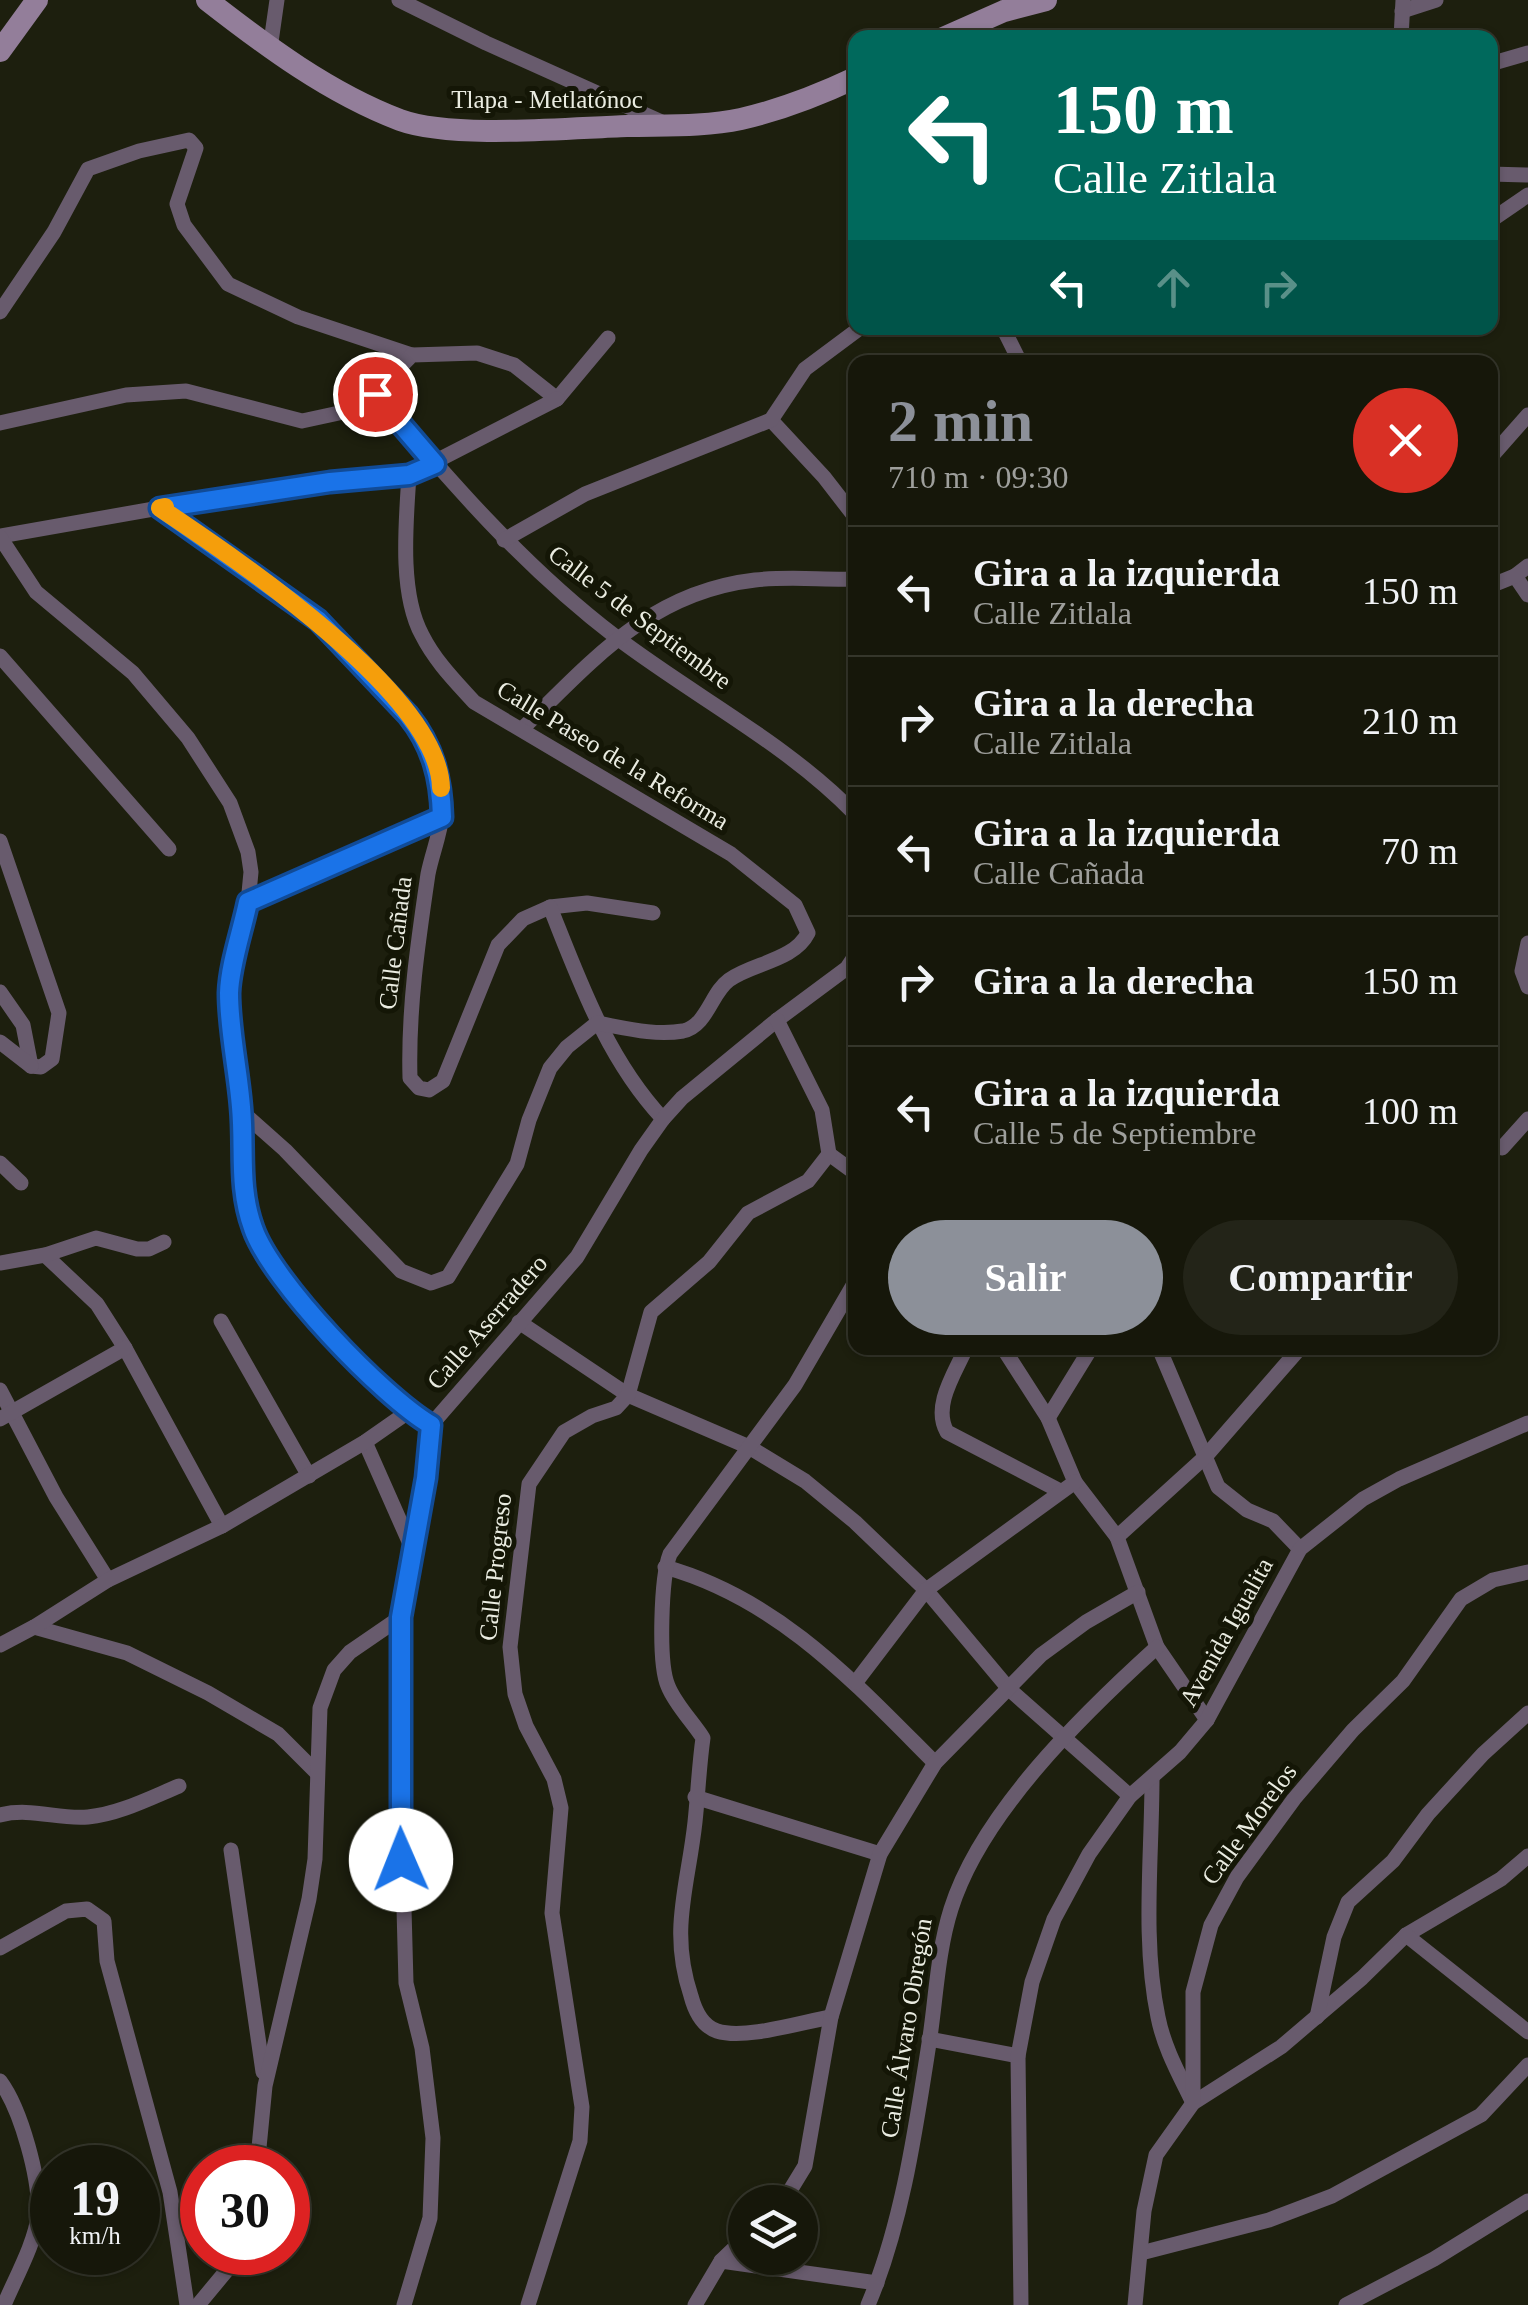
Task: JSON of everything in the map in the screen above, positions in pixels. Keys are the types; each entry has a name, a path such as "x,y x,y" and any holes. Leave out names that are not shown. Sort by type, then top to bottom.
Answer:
{"main road":[{"path":"0,51 37,0"},
{"name":"Tlapa - Metlatónoc","path":"207,0 270,48 349,96 403,121 454,129 738,120 848,81"},
{"path":"957,30 1003,5 1046,0"}],"street":[{"path":"270,48 277,0"},
{"path":"399,0 668,125"},
{"path":"1401,30 1402,5 1436,0"},
{"path":"1498,62 1528,53"},
{"path":"0,312 54,232 88,168 188,140 196,148 177,204 184,225 228,284 298,316 412,355 477,353 514,366 557,399"},
{"path":"1498,174 1528,175"},
{"path":"1498,216 1528,195"},
{"path":"504,540 584,494 771,420 805,369 851,335"},
{"path":"431,1425 408,1412 274,1270 254,1232 243,1195 242,1112 229,990 251,872 230,803 188,738 133,673 36,592 0,536 330,482 409,475 557,399 608,338"},
{"path":"0,422 126,395 186,391 302,421 339,414 375,394 412,355"},
{"name":"Calle 5 de Septiembre","path":"375,394 504,540 543,578 616,637 821,779 848,807"},
{"path":"1498,449 1528,414"},
{"path":"771,420 848,508"},
{"name":"Calle Paseo de la Reforma","path":"409,475 410,602 420,632 441,665 474,702 731,854 796,905 808,933 804,942 727,981 694,1026 682,1031 647,1032 598,1023"},
{"name":"Calle Cañada","path":"160,508 318,620 395,698 422,732 441,779 442,817 413,972 410,1078 420,1088 429,1090 443,1082 498,945 523,919 550,907"},
{"path":"1498,582 1522,571 1528,595"},
{"path":"522,729 616,637 647,616 719,587 753,580 848,579"},
{"path":"0,657 169,849"},
{"path":"248,902 442,817"},
{"path":"0,841 58,1013 52,1059 41,1067 31,1066 0,1042"},
{"path":"653,913 587,904 550,907 598,1023 637,1092 662,1120"},
{"path":"1528,943 1522,971 1528,987"},
{"name":"Calle Aserradero","path":"404,2305 430,2218 433,2138 422,2048 406,1982 401,1617 426,1478 431,1425 577,1258 641,1150 682,1098 848,969"},
{"path":"0,992 23,1025 31,1066"},
{"path":"778,1020 822,1110 830,1154 848,1167"},
{"path":"242,1112 286,1150 401,1272 431,1283 448,1277 517,1164 528,1120 550,1068 567,1047 598,1023"},
{"path":"1502,1148 1528,1119"},
{"path":"628,1395 652,1312 709,1262 748,1213 808,1181 830,1154"},
{"path":"0,1162 22,1183"},
{"path":"0,1262 45,1255 96,1238 137,1249 149,1249 164,1242"},
{"path":"45,1255 97,1304 222,1526"},
{"path":"831,2017 752,2032 721,2032 706,2026 694,2006 680,1964 679,1924 696,1818 694,1798 702,1738 668,1685 662,1640 670,1554 795,1385 848,1294"},
{"path":"222,1321 309,1476"},
{"path":"519,1322 628,1395 748,1448 830,1501 926,1590 1009,1690 1130,1796"},
{"path":"6,1415 124,1348"},
{"path":"963,1355 940,1410 947,1432 1060,1492"},
{"path":"1008,1355 1048,1418 1074,1482 1116,1537 1157,1647 1207,1720"},
{"path":"1048,1418 1087,1355"},
{"path":"1161,1355 1218,1487 1246,1510 1273,1520 1300,1550"},
{"path":"1116,1537 1205,1458 1294,1355"},
{"path":"0,1390 6,1415 108,1580"},
{"name":"Calle Progreso","path":"528,2305 580,2141 582,2107 552,1913 561,1808 554,1779 526,1726 515,1694 510,1646 529,1484 564,1432 616,1408 628,1395"},
{"path":"0,1645 108,1580 222,1526 365,1442 408,1412"},
{"name":"Avenida Igualita","path":"1021,2305 1018,2056 1032,1982 1054,1919 1089,1854 1130,1796 1207,1720 1300,1550 1330,1523 1375,1492 1528,1423"},
{"path":"365,1442 412,1546"},
{"path":"856,1682 926,1590 1074,1482"},
{"path":"666,1566 706,1578 754,1602 856,1682 935,1764"},
{"name":"Calle Morelos","path":"1193,2103 1193,1992 1211,1925 1237,1877 1306,1785 1353,1730 1404,1680 1460,1599 1493,1580 1528,1572"},
{"path":"793,2185 805,2166 831,2017 880,1854 935,1764 1040,1656 1086,1622 1138,1592"},
{"path":"259,2145 265,2086 309,1900 316,1841 320,1708 334,1670 350,1652 401,1617"},
{"path":"34,1627 128,1652 208,1693 278,1734 316,1772"},
{"name":"Calle Álvaro Obregón","path":"868,2305 909,2162 951,1909 984,1839 1032,1774 1109,1690 1157,1647"},
{"path":"1317,2017 1334,1937 1348,1902 1393,1860 1428,1814 1483,1754 1528,1713"},
{"path":"1152,1778 1148,1952 1158,2021 1193,2103"},
{"path":"0,1815 47,1812 85,1818 120,1810 179,1786"},
{"path":"694,1798 880,1854"},
{"path":"231,1850 265,2086"},
{"path":"1135,2305 1144,2211 1156,2155 1193,2103 1280,2048 1406,1935 1501,1878 1528,1856"},
{"path":"0,1948 66,1911 87,1910 104,1921 107,1961 170,2192 187,2305"},
{"path":"1406,1935 1528,2032"},
{"path":"930,2039 1018,2056"},
{"path":"1141,2253 1269,2220 1332,2196 1480,2115 1528,2066"},
{"path":"0,2081 12,2100 37,2182 38,2220 4,2305"},
{"path":"1346,2305 1434,2259 1528,2201"},
{"path":"696,2305 728,2254"},
{"path":"720,2262 877,2283"},
{"path":"198,2305 223,2275"}],"slow traffic":[{"path":"165,507 160,508 318,620 395,698 422,732 441,788"}],"route":[{"path":"375,394 435,464 409,475 330,482 160,508 318,620 395,698 422,732 441,779 442,817 248,902 229,990 242,1112 243,1195 254,1232 274,1270 330,1332 393,1399 431,1425 426,1478 401,1617 401,1860"}]}
